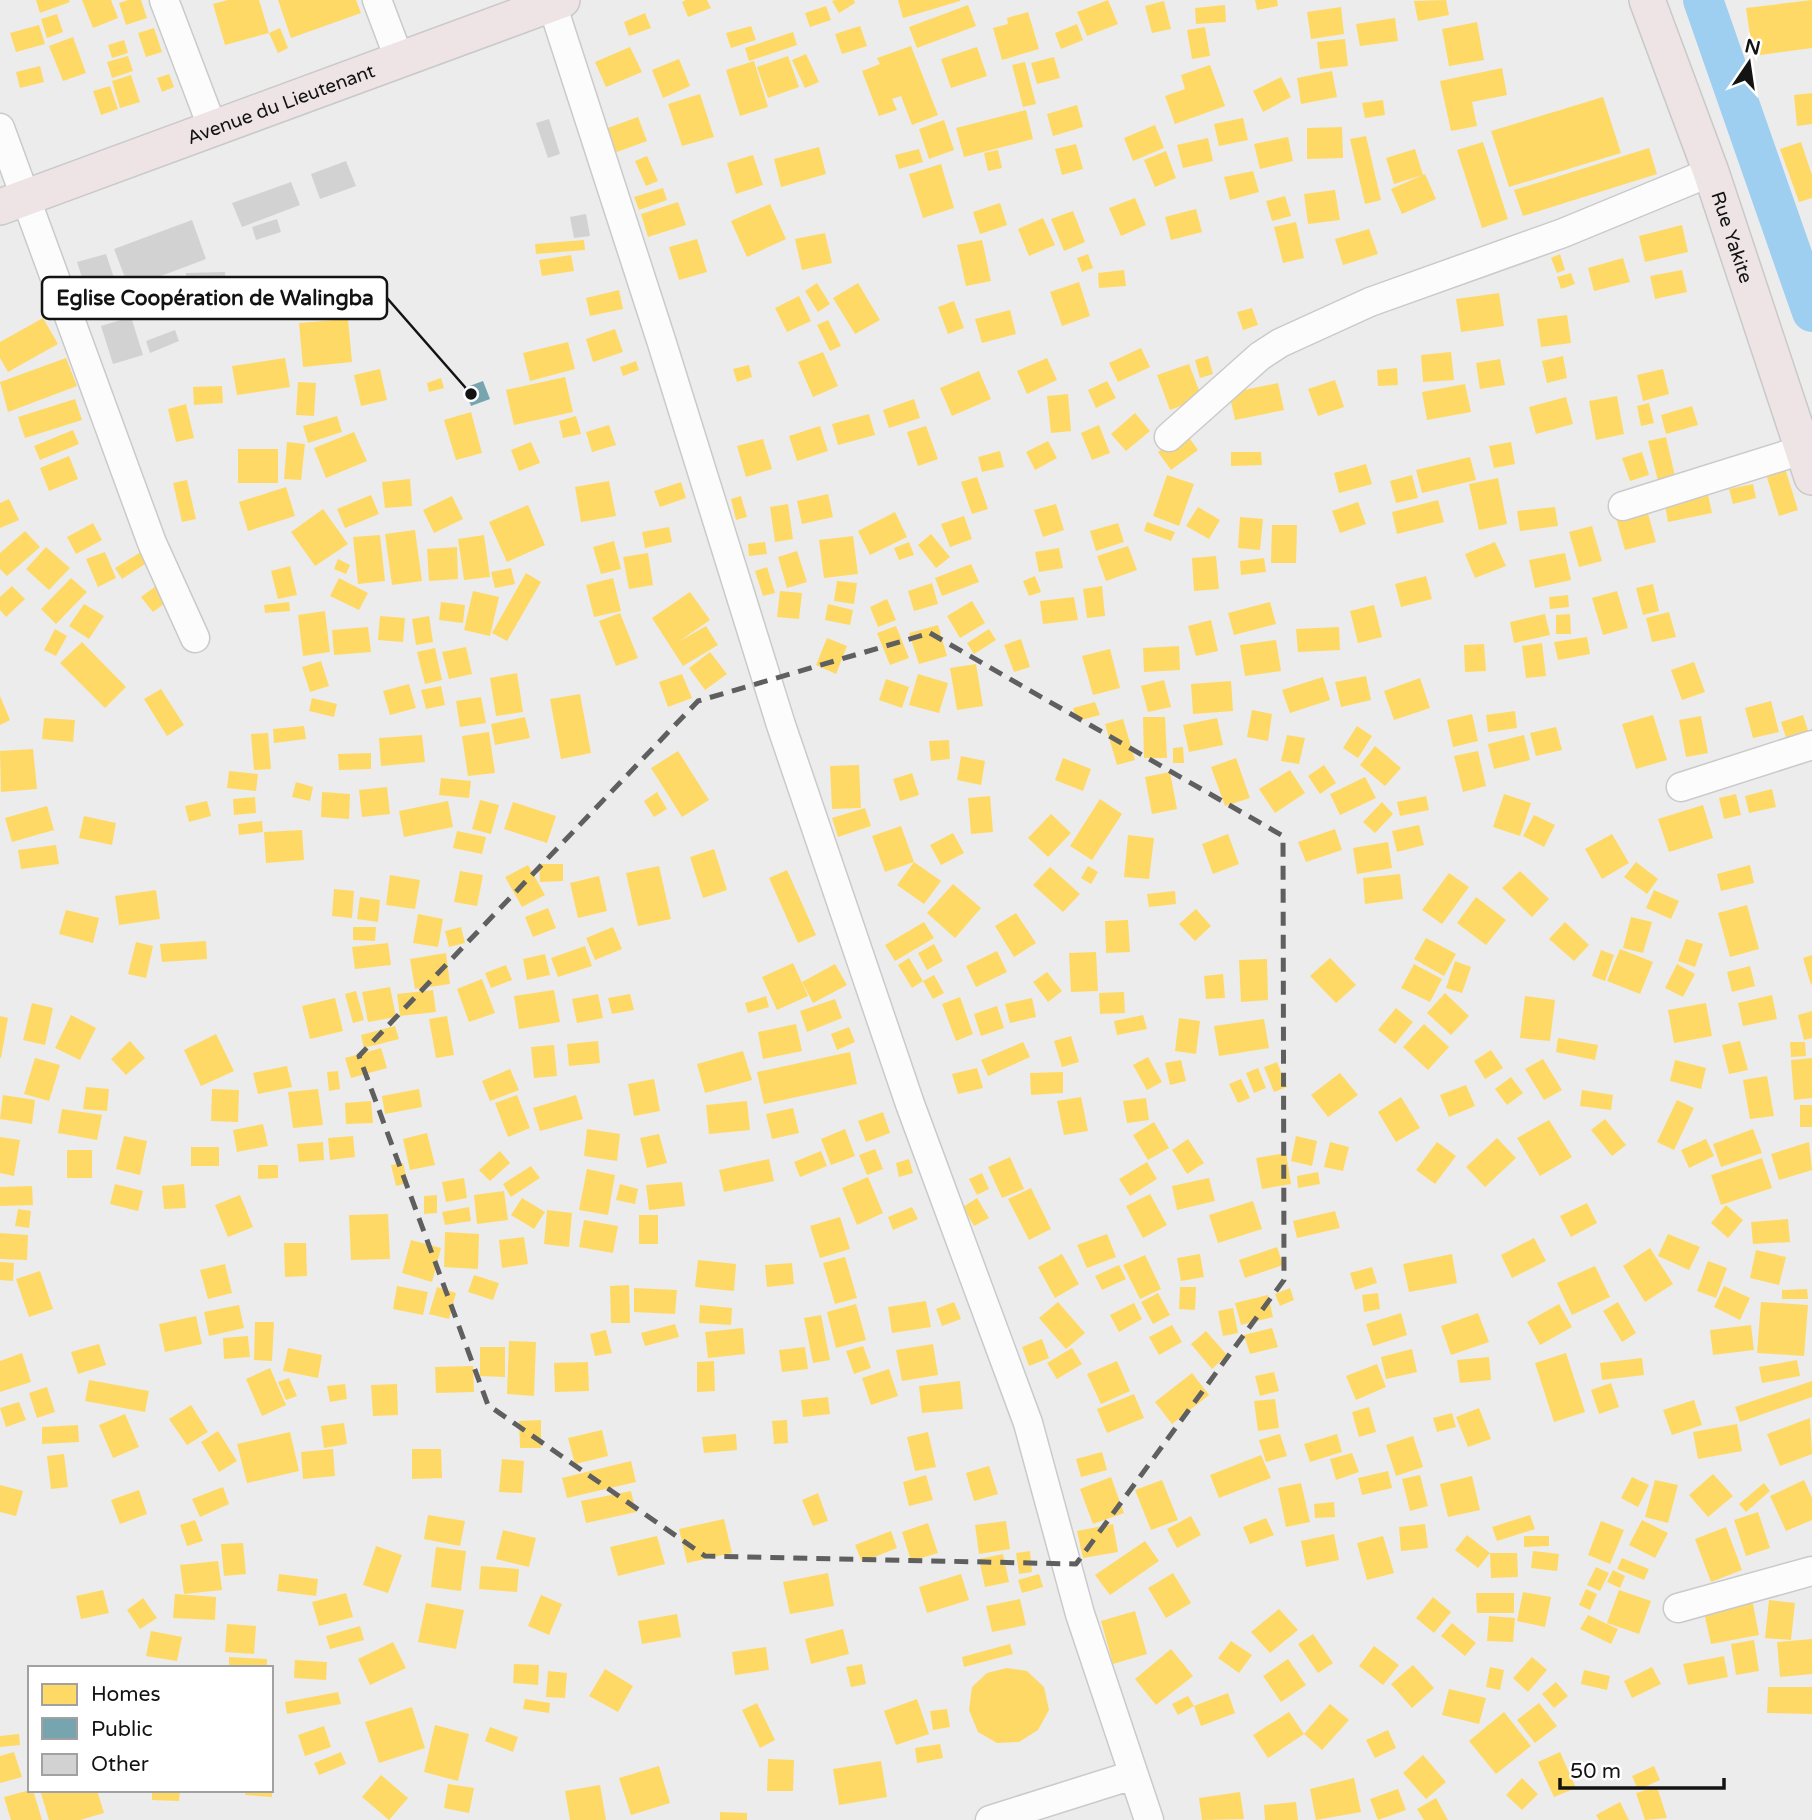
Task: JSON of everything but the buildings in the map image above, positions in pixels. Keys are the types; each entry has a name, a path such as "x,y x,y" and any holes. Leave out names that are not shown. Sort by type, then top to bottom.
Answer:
{"main road":[{"name":"Rue Yakite","path":"1647,0 1711,172 1807,463"},
{"name":"Avenue du Lieutenant","path":"13,202 557,2"}],"street":[{"path":"164,0 213,129"},
{"path":"377,0 400,61"},
{"path":"557,2 780,725 910,1104 1028,1423 1080,1614 1149,1820"},
{"path":"0,128 13,202 152,543 195,638"},
{"path":"1169,437 1260,356 1280,342 1370,302 1563,233 1711,172"},
{"path":"1623,506 1807,463"},
{"path":"1681,788 1812,745"},
{"path":"1678,1608 1812,1572"},
{"path":"990,1820 1133,1775"}],"highlighted area":[{"path":"930,633 1283,836 1284,1280 1076,1564 705,1556 488,1405 359,1056 698,701"}],"waterway":[{"path":"1703,0 1812,312"}],"place":[{"name":"Eglise Coopération de Walingba","path":"471,394"}]}
